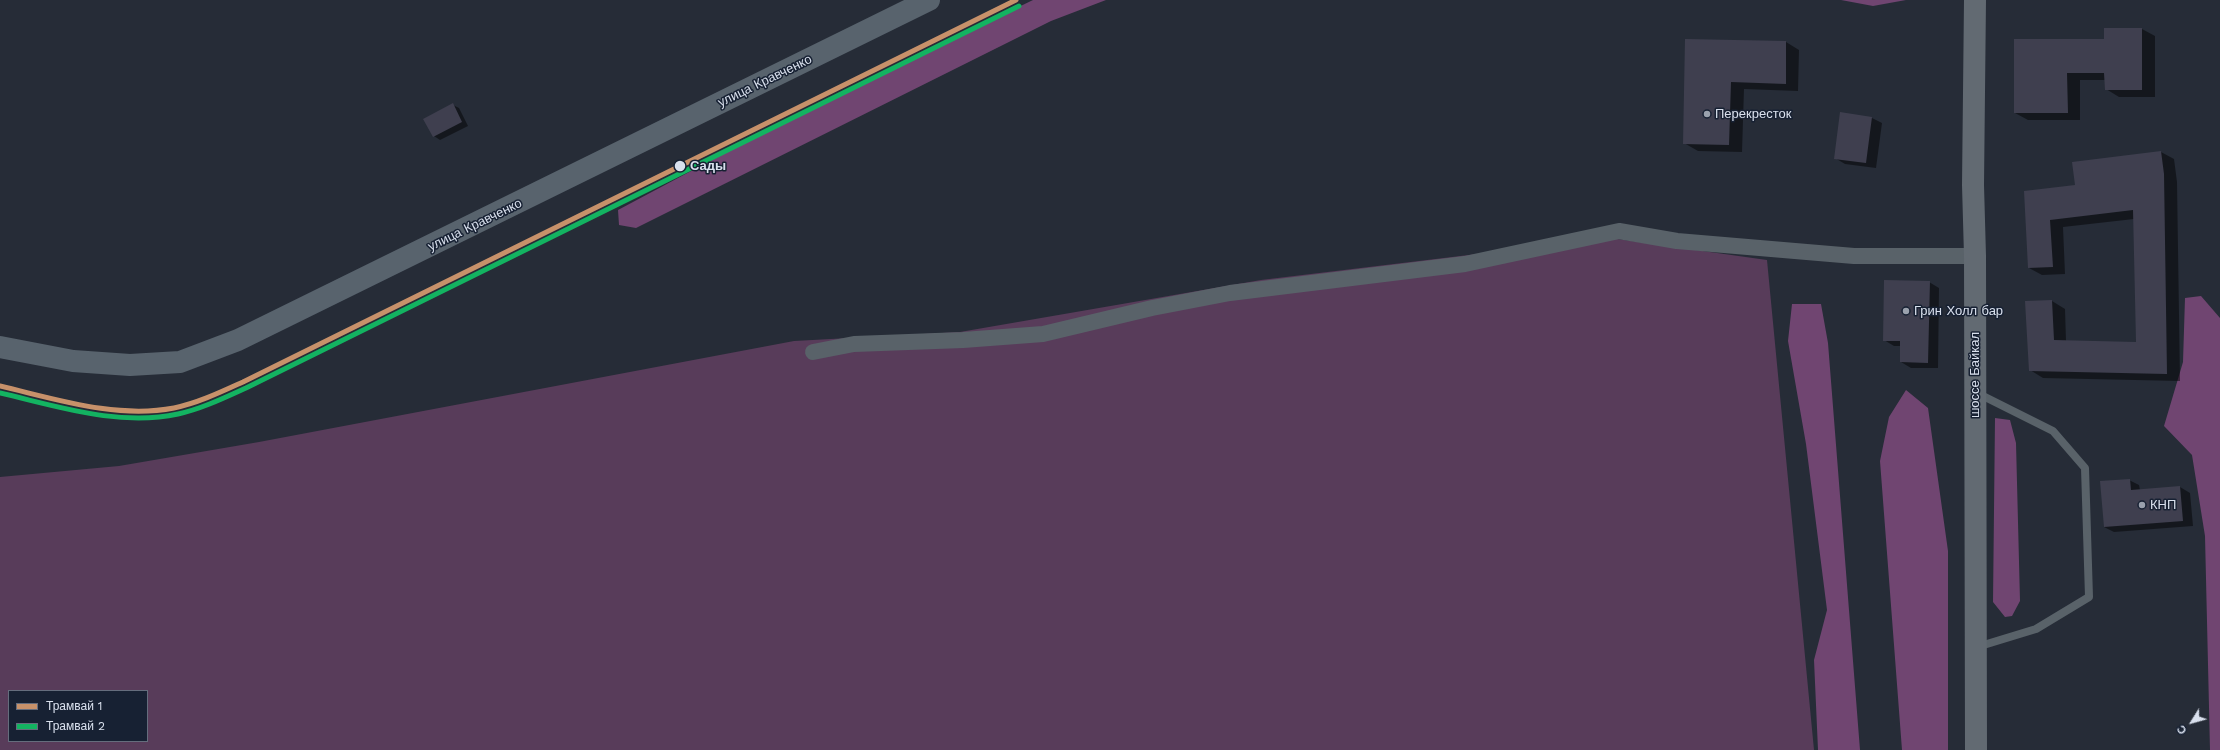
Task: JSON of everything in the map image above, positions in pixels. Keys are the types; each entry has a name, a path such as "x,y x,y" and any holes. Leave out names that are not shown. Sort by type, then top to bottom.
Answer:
{"highway":[{"name":"шоссе Байкал","path":"1975,0 1973,185 1975,256 1976,750"}],"main road":[{"name":"улица Кравченко","path":"0,347 73,361 130,365 180,362 252,333 929,0"}],"street":[{"path":"813,352 854,344 963,340 1043,334 1152,308 1230,293 1465,264 1619,232 1677,241 1854,256 1975,256"}],"lane":[{"path":"1975,392 2053,431 2085,468 2089,597 2036,629 1975,647"}],"shaded area":[{"path":"1033,0 1106,0 1051,21 636,228 619,225 618,210 798,114"},
{"path":"1841,0 1906,0 1873,6"},
{"path":"1610,238 1767,260 1814,750 0,750 0,477 119,466 259,442 794,341 960,332 1261,280"},
{"path":"2201,296 2220,318 2220,750 2210,750 2205,536 2192,455 2164,426 2183,362 2185,298"},
{"path":"1792,304 1821,304 1828,343 1860,750 1818,750 1814,660 1827,610 1806,444 1788,341"},
{"path":"1906,390 1928,408 1948,551 1948,750 1902,750 1880,461 1889,417"},
{"path":"1995,418 2010,420 2016,443 2020,601 2012,616 2005,617 1993,602"}],"building":[{"path":"2104,28 2142,28 2142,90 2105,90 2104,73 2067,73 2068,113 2014,113 2014,39 2104,39"},
{"name":"Перекресток","path":"1685,39 1786,41 1786,84 1731,82 1729,145 1683,144"},
{"path":"453,103 462,122 433,137 423,119"},
{"path":"1840,112 1872,117 1866,163 1834,159"},
{"path":"2161,151 2164,174 2167,374 2029,371 2025,301 2052,300 2054,340 2136,342 2133,210 2050,220 2053,267 2028,268 2024,191 2075,185 2072,162"},
{"name":"Грин Холл бар","path":"1884,280 1930,281 1928,363 1900,362 1900,341 1883,341"},
{"name":"КНП","path":"2130,479 2131,490 2180,486 2183,521 2104,527 2100,481"}],"tram line":[{"name":"1","path":"0,386 64,402 130,411 152,411 174,408 201,400 243,382 1016,0"},
{"name":"2","path":"0,393 66,409 133,418 178,414 204,406 246,388 1019,6"}],"place":[{"name":"Перекресток","path":"1707,114"},
{"name":"Сады","path":"680,166"},
{"name":"Грин Холл бар","path":"1906,311"},
{"name":"КНП","path":"2142,505"}]}
